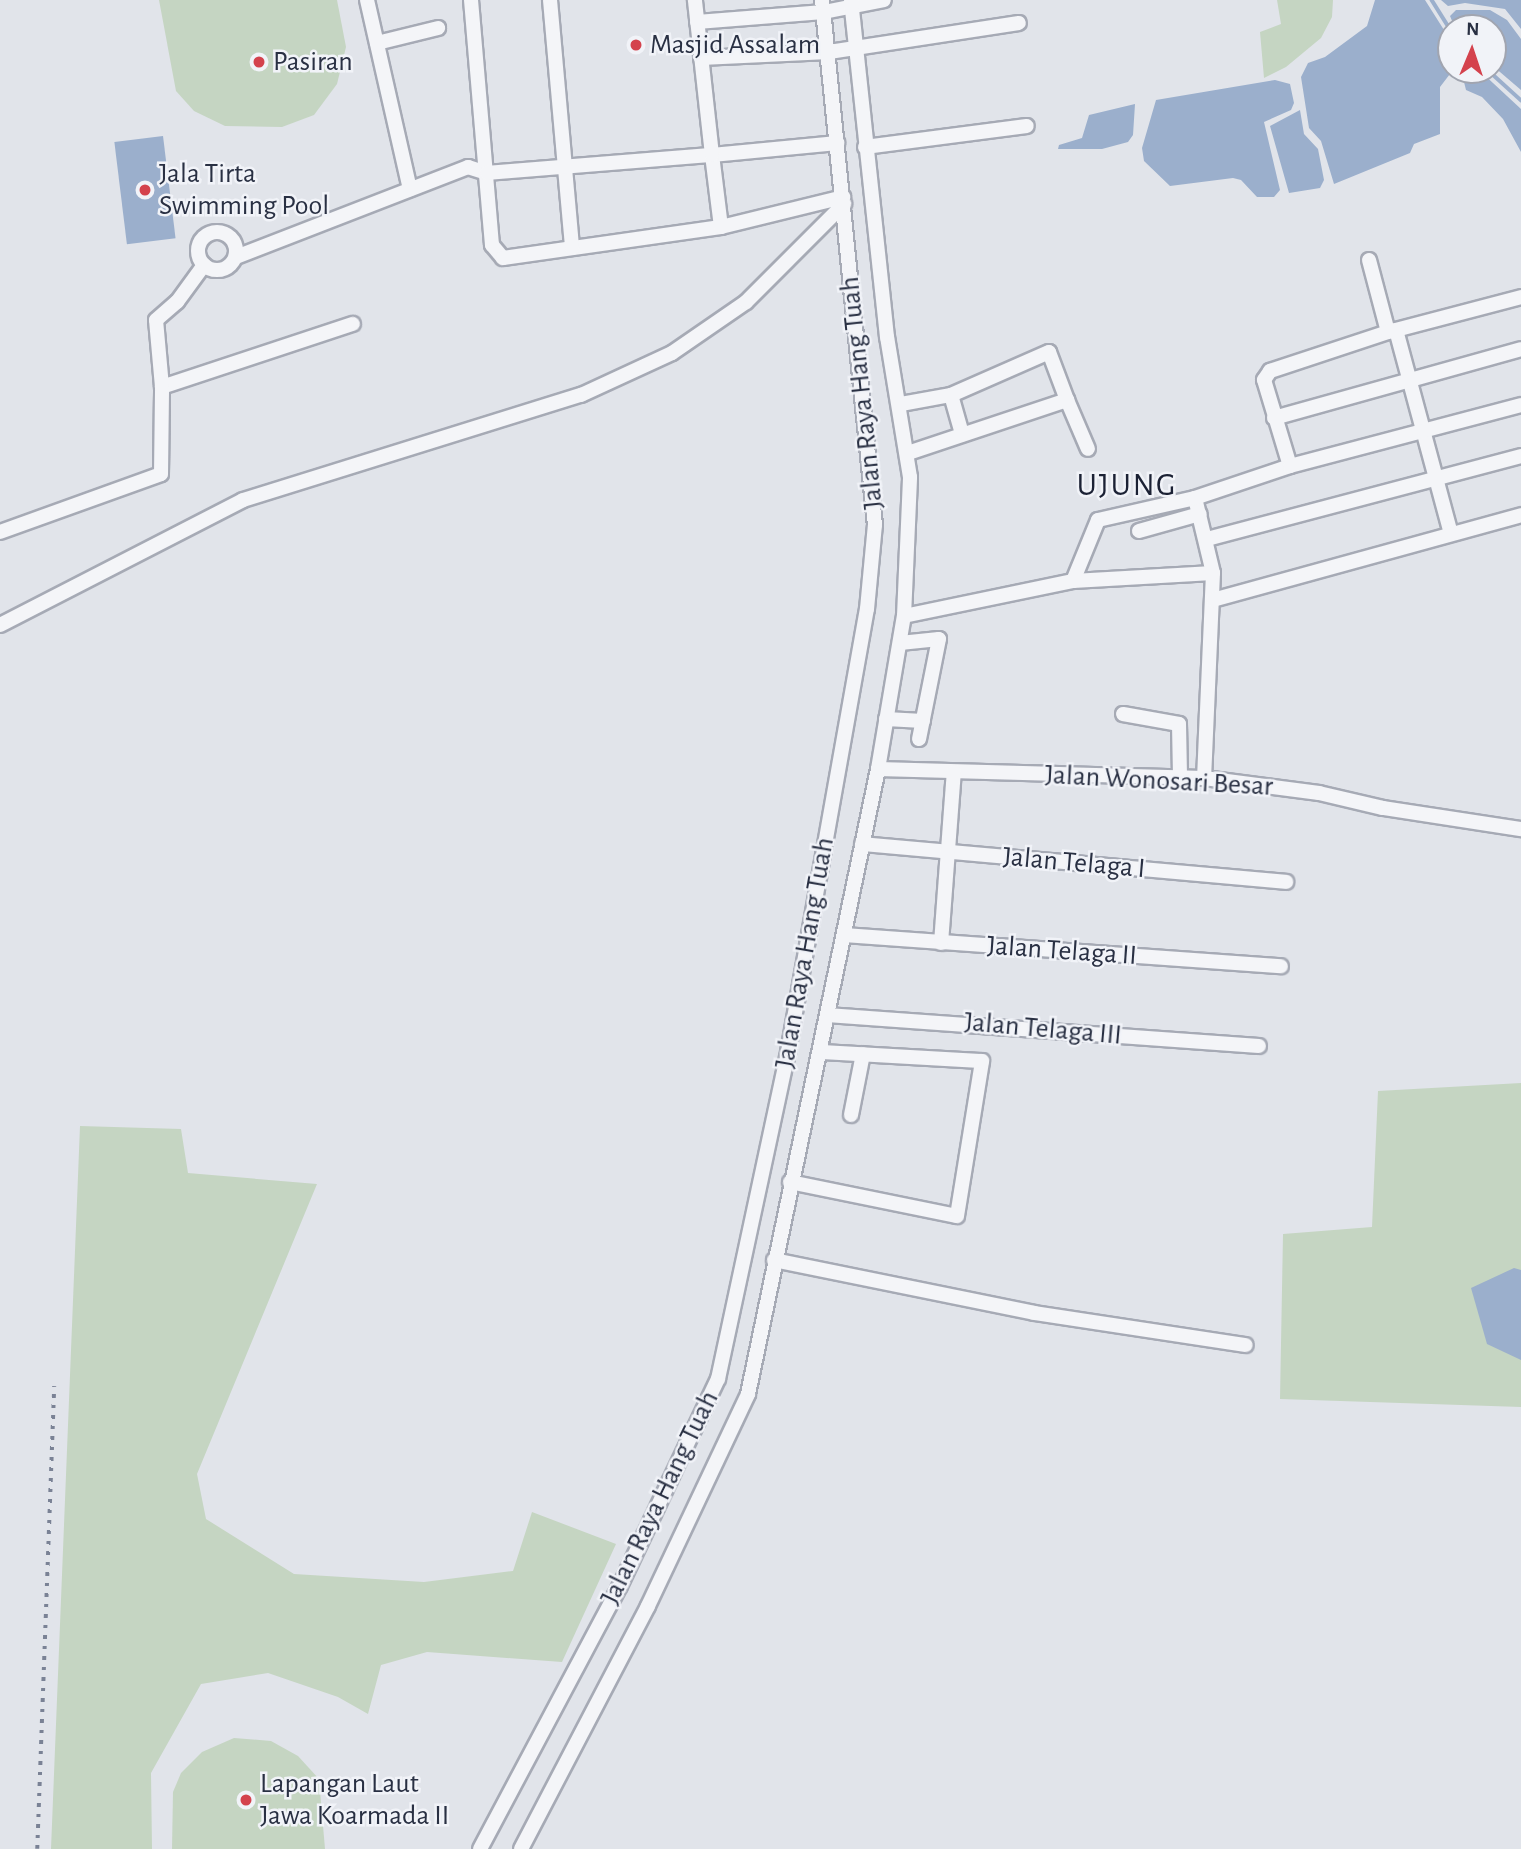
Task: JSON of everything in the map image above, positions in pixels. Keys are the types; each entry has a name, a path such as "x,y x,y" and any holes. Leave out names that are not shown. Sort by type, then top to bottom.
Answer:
{"street":[{"path":"367,0 410,189"},
{"path":"471,0 492,245 503,258 721,227 843,200"},
{"path":"550,0 572,248"},
{"path":"695,0 721,227"},
{"path":"697,22 884,0"},
{"name":"Jalan Raya Hang Tuah","path":"521,1849 648,1606 748,1394 790,1181 820,1052 878,769 904,616 908,453 887,337 851,4"},
{"name":"Jalan Raya Hang Tuah","path":"480,1849 620,1586 718,1379 790,1038 873,564 869,435 823,6"},
{"path":"701,58 829,52 1019,23"},
{"path":"377,43 438,28"},
{"path":"865,147 1027,126"},
{"path":"236,257 236,244 228,234 215,231 203,237 198,248 204,265 215,270 228,267 236,257 468,167 487,173 565,164 712,155 837,143"},
{"path":"0,625 243,500 581,395 672,353 746,302 843,200"},
{"path":"1369,260 1410,381 1451,534"},
{"path":"0,532 161,474 162,387 156,320 177,302 204,265"},
{"path":"1290,466 1264,380 1270,371 1392,331 1521,297"},
{"path":"162,387 353,324"},
{"path":"1274,418 1521,349"},
{"path":"901,404 951,395 1049,352 1088,449"},
{"path":"951,395 962,434"},
{"path":"908,453 1067,400"},
{"path":"1073,581 1098,520 1195,498 1290,466 1521,405"},
{"path":"1207,539 1437,481 1521,456"},
{"path":"1195,498 1207,539 1213,573 1203,778"},
{"path":"1139,531 1200,514"},
{"path":"1213,600 1521,515"},
{"path":"904,616 1073,581 1213,573"},
{"path":"900,643 939,639 919,739"},
{"path":"1123,714 1179,724 1181,778"},
{"path":"886,719 923,721"},
{"name":"Jalan Wonosari Besar","path":"878,769 1203,778 1521,829"},
{"path":"941,943 951,851 954,772"},
{"name":"Jalan Telaga I","path":"862,844 1286,882"},
{"name":"Jalan Telaga II","path":"844,935 1281,965"},
{"name":"Jalan Telaga III","path":"827,1015 1259,1046"},
{"path":"790,1181 957,1216 982,1061 820,1052"},
{"path":"851,1115 863,1054"},
{"path":"774,1260 1034,1313 1246,1345"}],"green space":[{"name":"Pasiran","path":"159,0 337,0 346,47 337,84 314,115 282,127 225,126 194,111 176,91"},
{"path":"1277,0 1333,0 1332,17 1321,38 1286,67 1264,78 1260,32 1281,24"},
{"path":"1521,1083 1521,1407 1280,1399 1283,1234 1372,1227 1378,1091"},
{"path":"80,1126 181,1129 188,1173 317,1184 197,1474 206,1519 294,1574 424,1582 513,1571 532,1512 616,1544 562,1662 427,1652 381,1665 368,1714 338,1697 268,1673 201,1684 151,1773 152,1849 51,1849"},
{"name":"Lapangan Laut Jawa Koarmada II","path":"234,1738 271,1741 298,1756 319,1779 325,1849 172,1849 173,1792 181,1773 202,1752"}],"water":[{"path":"1375,0 1425,0 1437,19 1437,84 1442,84 1440,87 1440,134 1414,144 1410,153 1334,184 1321,141 1309,128 1301,77 1308,63 1325,57 1367,26"},
{"path":"1441,0 1521,0 1521,29 1505,9 1465,3 1448,6"},
{"path":"1456,10 1490,10 1497,14 1452,14"},
{"path":"1507,20 1521,39 1521,90 1507,78"},
{"path":"1275,80 1290,84 1294,103 1291,110 1264,122 1280,190 1274,197 1257,197 1241,180 1233,178 1170,186 1144,161 1142,148 1156,100"},
{"path":"1464,84 1494,84 1521,109 1521,152 1503,119 1482,97 1466,90"},
{"path":"1135,104 1133,135 1128,142 1102,149 1058,149 1059,145 1082,138 1089,115"},
{"path":"1300,110 1304,134 1318,149 1324,180 1320,188 1289,193 1270,126"},
{"name":"Jala Tirta Swimming Pool","path":"163,136 176,238 127,244 114,142"},
{"path":"1514,1268 1521,1270 1521,1360 1487,1344 1471,1288"}],"waterway":[{"path":"1432,0 1441,14"},
{"path":"1503,84 1521,100"}],"railway":[{"path":"37,1849 54,1386"}],"place":[{"name":"Masjid Assalam","path":"636,45"},
{"name":"Pasiran","path":"259,62"},
{"name":"Jala Tirta Swimming Pool","path":"145,190"},
{"name":"Lapangan Laut Jawa Koarmada II","path":"246,1800"}],"district":[{"name":"UJUNG","path":"1127,485"}]}
